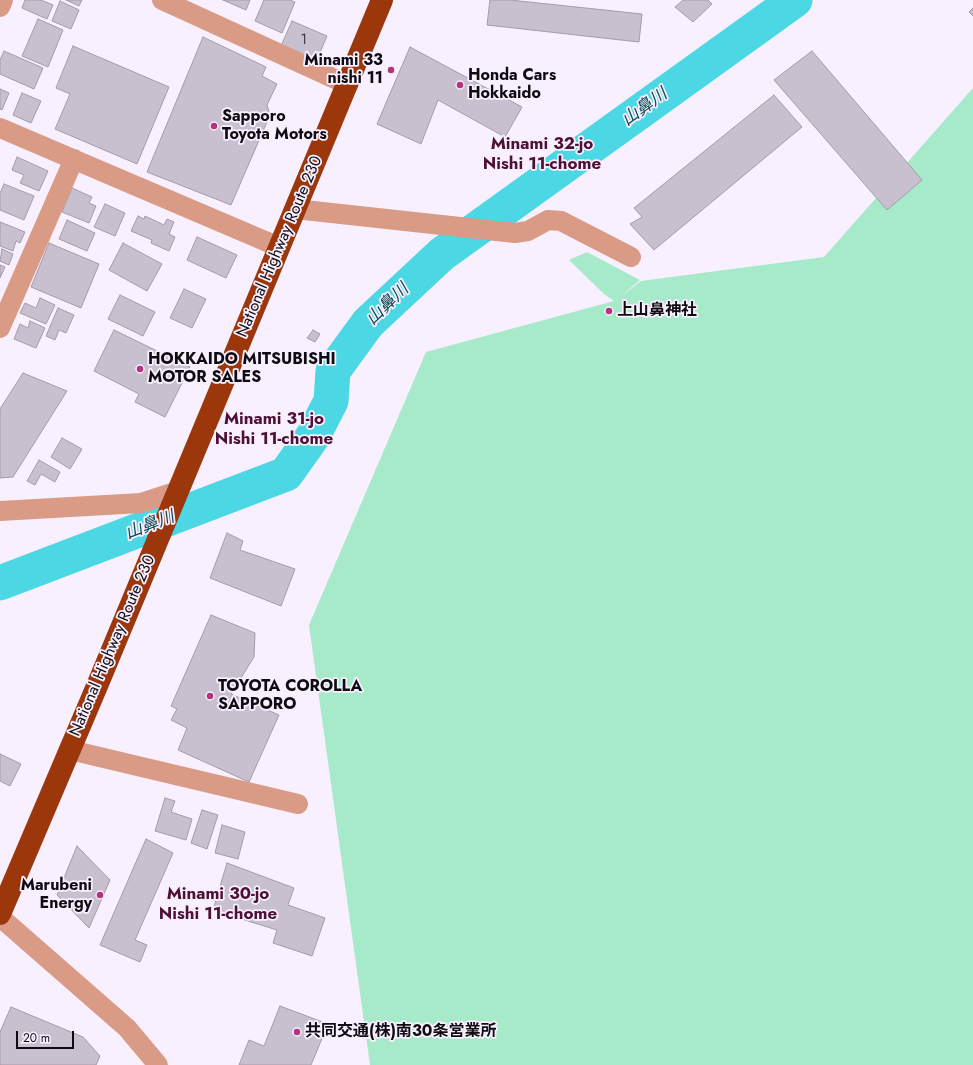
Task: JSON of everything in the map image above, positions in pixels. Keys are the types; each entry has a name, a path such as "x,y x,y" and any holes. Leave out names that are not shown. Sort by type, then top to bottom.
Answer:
{"highway":[{"name":"National Highway Route 230","path":"0,916 156,545 279,246 348,85 382,0"}],"street":[{"path":"0,7 3,0"},
{"path":"162,0 348,85"},
{"path":"0,128 279,246"},
{"path":"0,328 74,159"},
{"path":"295,209 516,234 528,231 548,220 561,221 631,256"},
{"path":"0,510 141,503 176,495"},
{"path":"70,750 298,804"},
{"path":"0,916 127,1028 158,1065"}],"green space":[{"path":"973,88 973,1065 370,1065 309,625 426,352 614,301 604,294 569,260 587,252 640,280 620,297 641,281 824,257"}],"building":[{"path":"25,0 41,0 53,5 47,19 22,8"},
{"path":"66,0 82,0 79,6"},
{"path":"223,0 250,0 246,10"},
{"path":"264,0 290,0 295,2 282,33 255,21"},
{"path":"490,0 510,0 642,14 639,42 487,25"},
{"path":"683,0 708,0 712,4 693,22 675,7"},
{"path":"60,1 79,10 71,29 52,21"},
{"path":"973,8 973,16 969,12"},
{"path":"38,19 63,30 48,67 22,56"},
{"path":"292,21 327,36 316,62 281,46"},
{"path":"203,37 266,67 262,76 277,84 267,105 270,115 231,205 147,172"},
{"path":"73,46 169,87 137,164 55,129 70,94 56,88"},
{"path":"410,47 522,107 505,137 438,100 421,144 377,124"},
{"path":"4,51 43,68 34,89 0,74 0,60"},
{"path":"812,51 922,180 887,210 774,80"},
{"path":"0,89 9,93 2,110 0,109"},
{"path":"22,93 41,101 31,123 13,115"},
{"path":"774,95 802,127 654,250 630,224 642,217 634,208"},
{"path":"17,157 48,171 39,191 20,183 24,175 12,170"},
{"path":"4,184 34,196 24,220 0,210 0,193"},
{"path":"72,188 92,197 89,203 96,206 89,223 62,212"},
{"path":"105,204 125,213 115,236 94,227"},
{"path":"138,216 144,219 145,216 164,225 167,219 174,222 169,234 175,237 169,251 151,243 152,240 131,231"},
{"path":"67,220 95,233 87,251 59,239"},
{"path":"0,222 25,232 20,243 16,241 13,251 0,246"},
{"path":"197,237 237,255 226,278 187,260"},
{"path":"49,243 99,264 81,308 31,287"},
{"path":"123,243 162,264 147,291 109,270"},
{"path":"2,249 13,254 9,265 0,261"},
{"path":"0,265 5,267 0,278"},
{"path":"184,289 206,299 192,328 170,318"},
{"path":"120,295 155,312 143,336 108,319"},
{"path":"40,298 55,305 46,324 20,313 25,303 36,308"},
{"path":"58,308 74,315 66,333 59,330 55,340 46,336"},
{"path":"30,321 45,328 36,348 14,339 20,324 28,328"},
{"path":"114,330 190,367 165,417 135,402 139,394 94,371"},
{"path":"313,330 320,334 315,342 307,338"},
{"path":"23,373 67,391 13,477 0,478 0,409"},
{"path":"62,438 82,449 70,469 51,457"},
{"path":"39,460 60,472 55,482 41,474 35,485 27,481"},
{"path":"227,533 243,541 240,550 295,569 281,606 210,578"},
{"path":"211,615 255,633 254,657 231,694 279,715 249,782 178,750 187,728 171,720 177,709 171,706"},
{"path":"0,754 21,764 10,786 0,781"},
{"path":"165,798 175,801 171,812 192,819 186,840 155,831"},
{"path":"202,810 218,815 207,849 191,843"},
{"path":"222,825 245,832 238,859 215,853"},
{"path":"146,839 173,853 135,940 147,945 140,962 100,945"},
{"path":"77,846 110,880 89,928 57,895"},
{"path":"227,863 294,888 288,905 325,918 312,956 273,943 277,930 213,910"},
{"name":"共同交通(株)南30条営業所","path":"280,1006 328,1024 311,1065 239,1065 249,1040 264,1046"},
{"path":"11,1007 83,1037 100,1056 96,1065 0,1065 0,1032"}],"waterway":[{"name":"山鼻川","path":"0,583 286,474 313,436 331,401 333,371 368,323 442,254 795,0"}],"place":[{"name":"Minami 33 nishi 11","path":"391,70"},
{"name":"Honda Cars Hokkaido","path":"460,85"},
{"name":"Sapporo Toyota Motors","path":"214,126"},
{"name":"上山鼻神社","path":"609,311"},
{"name":"HOKKAIDO MITSUBISHI MOTOR SALES","path":"140,369"},
{"name":"TOYOTA COROLLA SAPPORO","path":"210,696"},
{"name":"Marubeni Energy","path":"100,895"},
{"name":"共同交通(株)南30条営業所","path":"297,1032"}],"district":[{"name":"Minami 32-jo Nishi 11-chome","path":"542,155"},
{"name":"Minami 31-jo Nishi 11-chome","path":"274,430"},
{"name":"Minami 30-jo Nishi 11-chome","path":"218,905"}]}
